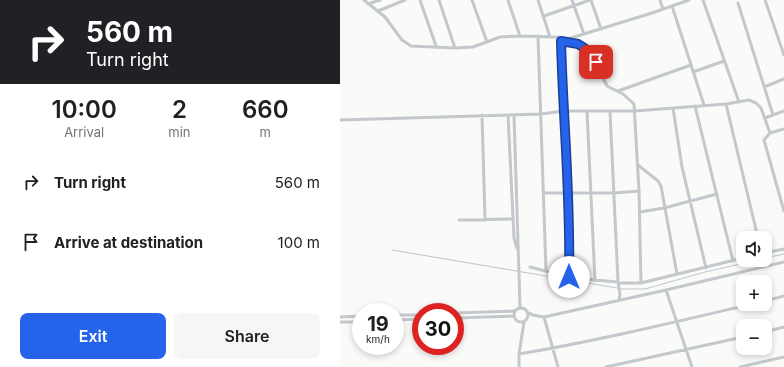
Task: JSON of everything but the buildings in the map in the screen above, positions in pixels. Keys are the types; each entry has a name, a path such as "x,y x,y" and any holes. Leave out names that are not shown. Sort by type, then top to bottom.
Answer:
{"street":[{"path":"364,0 385,17 402,40 411,46 455,48 473,47 500,37 538,36 559,37 561,41 578,44 589,51 607,86 623,94 634,104 640,212 641,283"},
{"path":"368,4 380,0"},
{"path":"378,11 405,0"},
{"path":"420,0 436,46"},
{"path":"439,0 455,48"},
{"path":"472,0 486,42"},
{"path":"508,0 520,36"},
{"path":"538,0 550,37"},
{"path":"572,0 584,34"},
{"path":"544,16 591,0 601,29"},
{"path":"660,0 663,9"},
{"path":"561,41 689,0"},
{"path":"703,0 739,102"},
{"path":"765,0 784,55"},
{"path":"738,3 773,115"},
{"path":"672,6 704,105"},
{"path":"538,36 546,271"},
{"path":"561,41 569,193 569,277"},
{"path":"693,72 724,62"},
{"path":"618,91 691,65"},
{"path":"764,87 784,79"},
{"path":"340,120 541,114 564,111 635,111 726,104 749,100 756,103 761,108 770,134"},
{"path":"726,104 756,231"},
{"path":"696,106 733,261"},
{"path":"673,108 689,202 706,268"},
{"path":"587,111 595,281"},
{"path":"610,111 620,294 619,300"},
{"path":"765,118 784,111"},
{"path":"482,115 485,220"},
{"path":"508,115 514,238 518,251"},
{"path":"514,115 520,307"},
{"path":"784,129 770,134 764,140 784,211"},
{"path":"638,165 658,181 661,186 677,274"},
{"path":"544,193 614,193 639,191"},
{"path":"640,212 664,208 717,194"},
{"path":"459,220 517,218"},
{"path":"772,251 784,248"},
{"path":"530,267 569,277 619,284 641,283 736,260"},
{"path":"772,265 784,262"},
{"path":"520,307 526,309 528,313 544,317 764,267"},
{"path":"666,290 692,367"},
{"path":"772,299 784,296"},
{"path":"464,313 514,312 520,307"},
{"path":"519,354 677,322 736,308"},
{"path":"514,312 514,316 518,322 524,322"},
{"path":"519,367 519,354 524,322 528,318 528,313"},
{"path":"340,317 352,316"},
{"path":"464,318 514,316"},
{"path":"544,317 558,367"},
{"path":"340,322 352,322"},
{"path":"772,330 784,327"},
{"path":"606,367 736,339"},
{"path":"740,367 784,357"}],"waterway":[{"path":"392,250 617,288"},
{"path":"772,257 784,254"},
{"path":"620,289 645,289 736,265"}],"route":[{"path":"569,277 569,193 561,41 578,44 589,51 596,62"}]}
